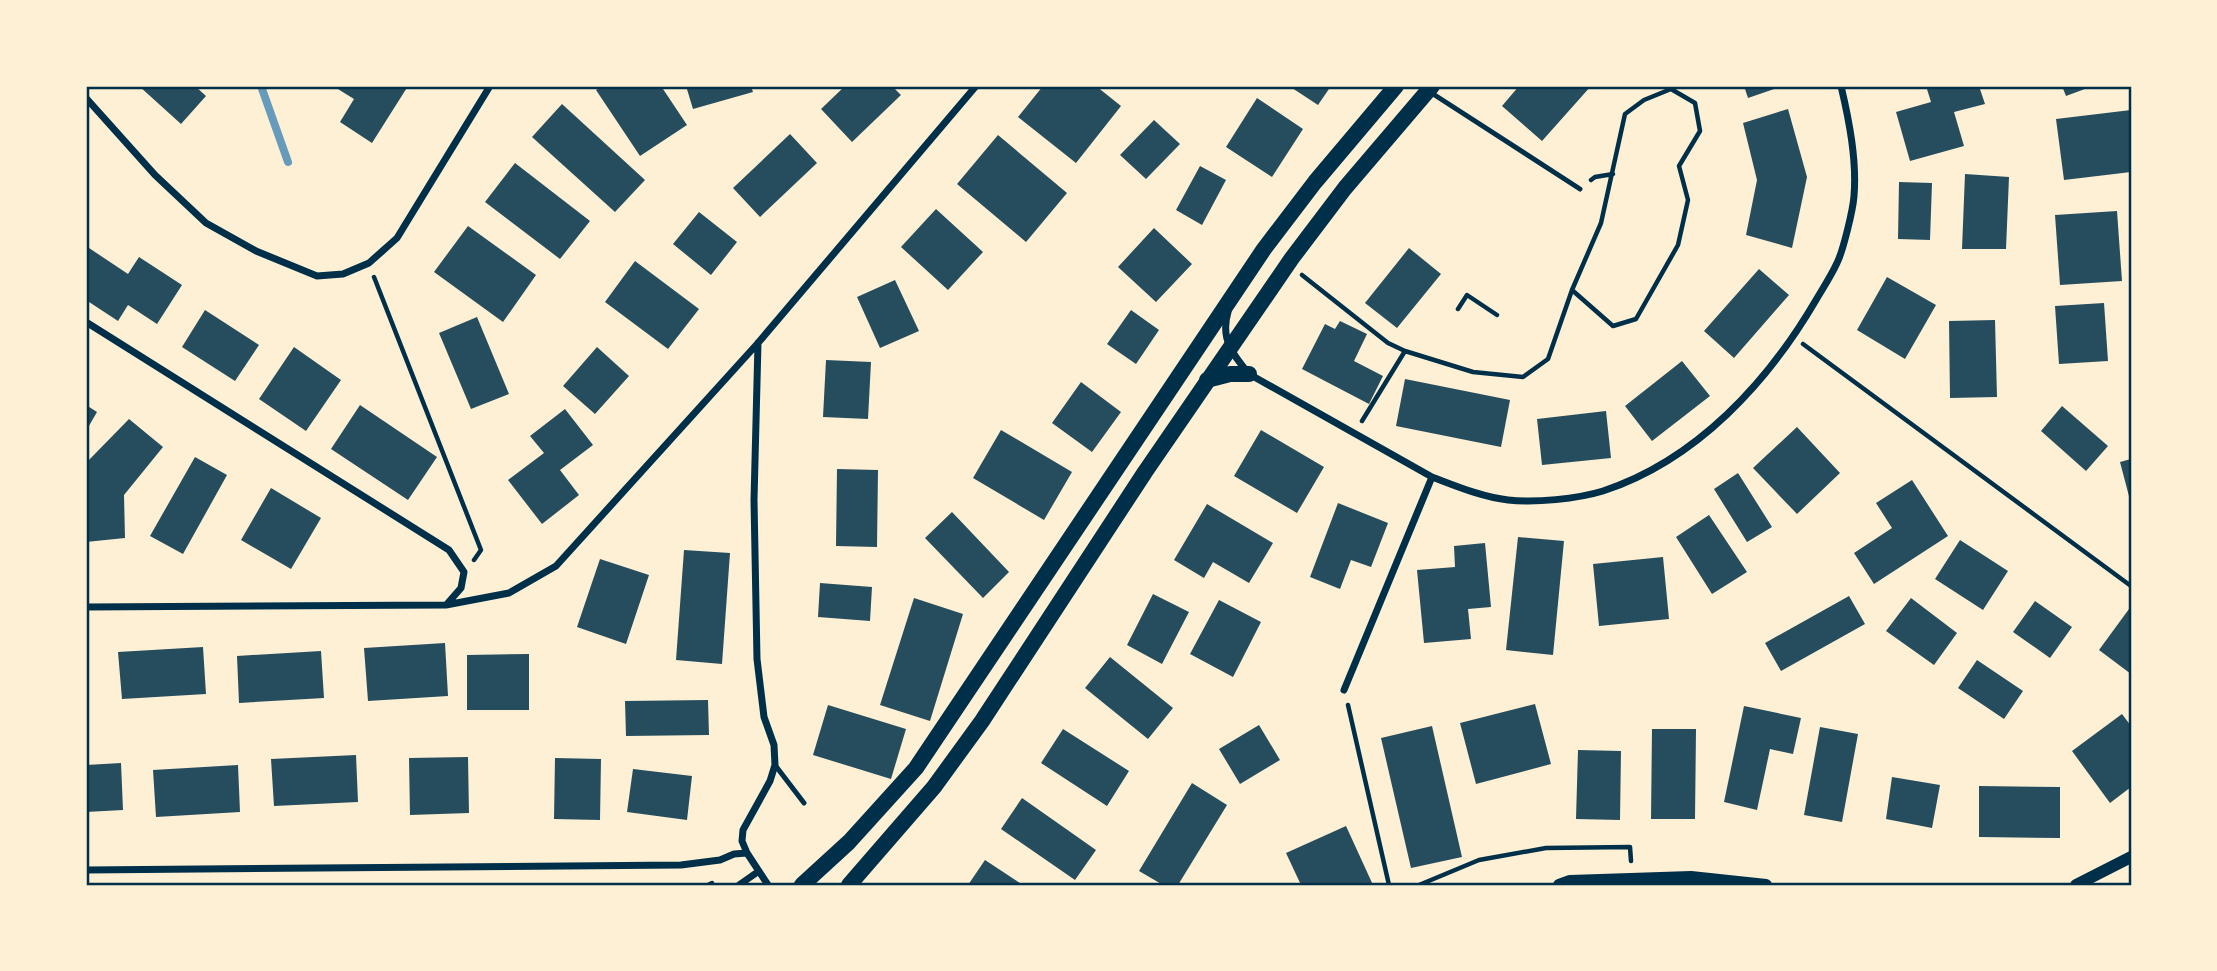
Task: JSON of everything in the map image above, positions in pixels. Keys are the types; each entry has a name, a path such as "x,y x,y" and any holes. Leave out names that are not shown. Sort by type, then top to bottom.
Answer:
{"main road":[{"path":"802,885 849,842 916,768 1264,249 1315,182 1396,86"},
{"path":"849,885 934,787 982,721 1229,348 1345,188 1430,88"},
{"path":"1207,380 1230,374 1250,374"}],"street":[{"path":"86,98 155,174 206,223 256,251 317,276 343,274 369,263 397,238 490,86"},
{"path":"86,607 446,605 509,593 556,566 758,343 976,86"},
{"path":"1232,298 1224,332 1229,348 1250,374 1432,477 1464,489 1509,500 1560,499 1602,491 1636,477 1691,445 1748,396 1794,337 1839,260 1854,197 1850,123 1841,86"},
{"path":"86,322 449,550 464,572 461,588 446,605"},
{"path":"758,343 754,500 757,659 764,717 774,745 775,765 770,780 743,830 742,841 768,885"},
{"path":"1344,690 1432,477"},
{"path":"86,870 681,865 747,853"},
{"path":"2076,885 2131,857"},
{"path":"739,885 759,871"},
{"path":"1559,885 1570,881 1691,877 1766,885"},
{"path":"1700,885 1716,879"}],"lane":[{"path":"1430,88 1580,189"},
{"path":"775,765 804,803"}],"path":[{"path":"1303,275 1388,344 1473,372 1522,377 1548,359 1572,290 1601,223 1625,114 1644,100 1671,89 1695,103 1700,131 1679,166 1688,200 1678,245 1636,319 1613,326 1572,290"},
{"path":"1580,189 1595,177 1613,174"},
{"path":"369,263 481,550 464,572"},
{"path":"1458,309 1467,295 1497,315"},
{"path":"1794,337 2131,586"},
{"path":"1365,414 1405,351"},
{"path":"1344,690 1389,885"},
{"path":"1419,885 1479,860 1546,848 1630,847"}],"building":[{"path":"139,86 195,86 206,96 181,124"},
{"path":"333,86 408,86 372,143 340,122 354,99"},
{"path":"603,86 661,86 687,125 640,156 596,90"},
{"path":"686,86 751,86 753,92 693,109"},
{"path":"845,86 892,86 901,95 852,142 821,109"},
{"path":"1043,86 1096,86 1121,106 1076,163 1018,117"},
{"path":"1289,86 1331,86 1318,105"},
{"path":"1519,86 1591,86 1542,141 1502,106"},
{"path":"1744,86 1783,86 1748,98"},
{"path":"1926,86 1979,86 1985,104 1954,112 1964,146 1910,161 1896,112 1931,102"},
{"path":"2062,86 2093,86 2066,96"},
{"path":"1257,98 1303,129 1272,177 1226,147"},
{"path":"562,104 645,180 615,212 532,137"},
{"path":"1788,109 1807,177 1792,248 1746,235 1757,180 1743,123"},
{"path":"2131,110 2131,172 2064,180 2056,119"},
{"path":"1154,120 1180,144 1146,179 1120,155"},
{"path":"790,134 817,163 760,217 733,188"},
{"path":"998,135 1067,193 1026,242 957,184"},
{"path":"515,163 590,221 560,259 485,202"},
{"path":"1200,166 1226,180 1202,225 1176,210"},
{"path":"1965,174 2009,177 2006,249 1962,249"},
{"path":"1899,182 1932,183 1930,240 1898,239"},
{"path":"936,209 983,252 948,290 901,247"},
{"path":"2117,211 2122,281 2060,285 2055,215"},
{"path":"699,212 737,242 711,275 673,244"},
{"path":"468,226 536,275 503,322 434,272"},
{"path":"1154,228 1192,264 1156,302 1118,267"},
{"path":"86,246 128,274 139,257 182,285 157,324 128,305 118,321 86,300"},
{"path":"1409,248 1441,274 1397,328 1365,303"},
{"path":"635,261 699,309 668,349 605,302"},
{"path":"1759,269 1789,295 1734,358 1704,331"},
{"path":"1887,277 1936,305 1905,359 1857,330"},
{"path":"895,280 919,331 880,348 857,297"},
{"path":"2104,303 2108,361 2059,364 2055,306"},
{"path":"205,310 259,345 235,381 182,347"},
{"path":"1131,310 1159,330 1136,364 1107,344"},
{"path":"477,317 509,394 471,409 439,333"},
{"path":"1995,320 1997,397 1950,398 1949,321"},
{"path":"1340,321 1367,334 1354,361 1383,376 1369,404 1302,369 1325,324 1335,329"},
{"path":"294,347 341,380 306,431 259,399"},
{"path":"597,347 629,376 595,414 563,386"},
{"path":"826,360 871,362 868,419 823,417"},
{"path":"1682,361 1710,396 1652,441 1625,406"},
{"path":"1405,379 1510,400 1501,447 1396,426"},
{"path":"1081,382 1121,412 1092,452 1052,423"},
{"path":"86,405 97,412 86,431"},
{"path":"360,405 437,457 408,500 331,449"},
{"path":"2062,406 2108,446 2086,471 2041,431"},
{"path":"565,409 593,445 560,470 579,495 542,524 508,480 544,453 530,436"},
{"path":"1606,411 1611,458 1542,465 1537,419"},
{"path":"129,419 163,447 124,495 125,538 86,542 86,463"},
{"path":"1797,427 1840,473 1797,514 1753,468"},
{"path":"1001,430 1072,472 1044,520 973,478"},
{"path":"1261,430 1324,467 1297,513 1234,476"},
{"path":"195,457 227,475 183,554 150,536"},
{"path":"2131,459 2131,500 2130,500 2120,462"},
{"path":"837,469 878,470 877,547 836,546"},
{"path":"1738,473 1772,527 1747,542 1714,489"},
{"path":"1912,480 1948,536 1874,584 1854,553 1892,528 1876,503"},
{"path":"271,488 321,518 291,569 241,540"},
{"path":"1338,503 1388,523 1371,567 1351,560 1340,589 1310,577"},
{"path":"1207,504 1273,543 1249,583 1213,562 1204,578 1174,560"},
{"path":"952,512 1009,572 983,598 925,538"},
{"path":"1709,515 1747,572 1712,594 1676,537"},
{"path":"1518,537 1564,541 1553,655 1506,650"},
{"path":"1960,540 2008,571 1983,610 1935,579"},
{"path":"1485,543 1491,607 1468,609 1471,639 1424,643 1417,570 1455,567 1454,546"},
{"path":"684,550 730,553 722,664 676,660"},
{"path":"1663,557 1669,619 1599,626 1593,564"},
{"path":"600,559 649,575 626,644 577,627"},
{"path":"820,583 872,587 870,621 818,617"},
{"path":"1153,594 1189,612 1162,664 1127,645"},
{"path":"1849,596 1865,624 1781,671 1765,643"},
{"path":"914,598 963,614 930,721 880,705"},
{"path":"1911,598 1957,633 1934,665 1886,631"},
{"path":"1219,600 1261,622 1233,677 1190,654"},
{"path":"2035,601 2072,627 2050,658 2013,632"},
{"path":"2129,609 2131,611 2131,674 2099,650"},
{"path":"445,643 448,696 368,701 364,648"},
{"path":"203,647 206,694 122,699 118,652"},
{"path":"321,651 324,698 239,703 237,656"},
{"path":"529,654 529,710 467,710 467,655"},
{"path":"1110,657 1173,708 1148,739 1085,688"},
{"path":"1977,660 2023,691 2004,719 1958,688"},
{"path":"708,700 709,735 626,736 625,701"},
{"path":"1535,704 1551,764 1476,784 1460,723"},
{"path":"828,705 906,729 891,779 813,755"},
{"path":"1744,706 1801,718 1793,754 1770,749 1757,810 1724,802"},
{"path":"2122,714 2131,726 2131,787 2110,803 2072,751"},
{"path":"1259,725 1280,760 1240,784 1219,749"},
{"path":"1432,726 1462,857 1411,868 1381,738"},
{"path":"1820,727 1858,734 1842,822 1804,815"},
{"path":"1063,729 1129,771 1107,806 1041,763"},
{"path":"1652,729 1696,729 1695,819 1651,819"},
{"path":"1578,750 1621,751 1620,820 1576,819"},
{"path":"356,755 358,802 274,806 271,759"},
{"path":"468,757 469,813 410,815 409,758"},
{"path":"555,758 601,759 600,820 554,819"},
{"path":"121,763 123,810 86,812 86,765"},
{"path":"238,765 240,812 156,817 153,770"},
{"path":"633,769 692,776 687,820 627,812"},
{"path":"1892,777 1940,785 1932,828 1886,819"},
{"path":"1192,783 1227,805 1178,885 1163,885 1139,871"},
{"path":"1979,786 2060,787 2060,838 1979,837"},
{"path":"1022,798 1096,850 1075,880 1001,829"},
{"path":"1346,826 1373,885 1301,885 1286,853"},
{"path":"985,860 1023,885 968,885"}],"waterway":[{"path":"261,86 288,162"}]}
